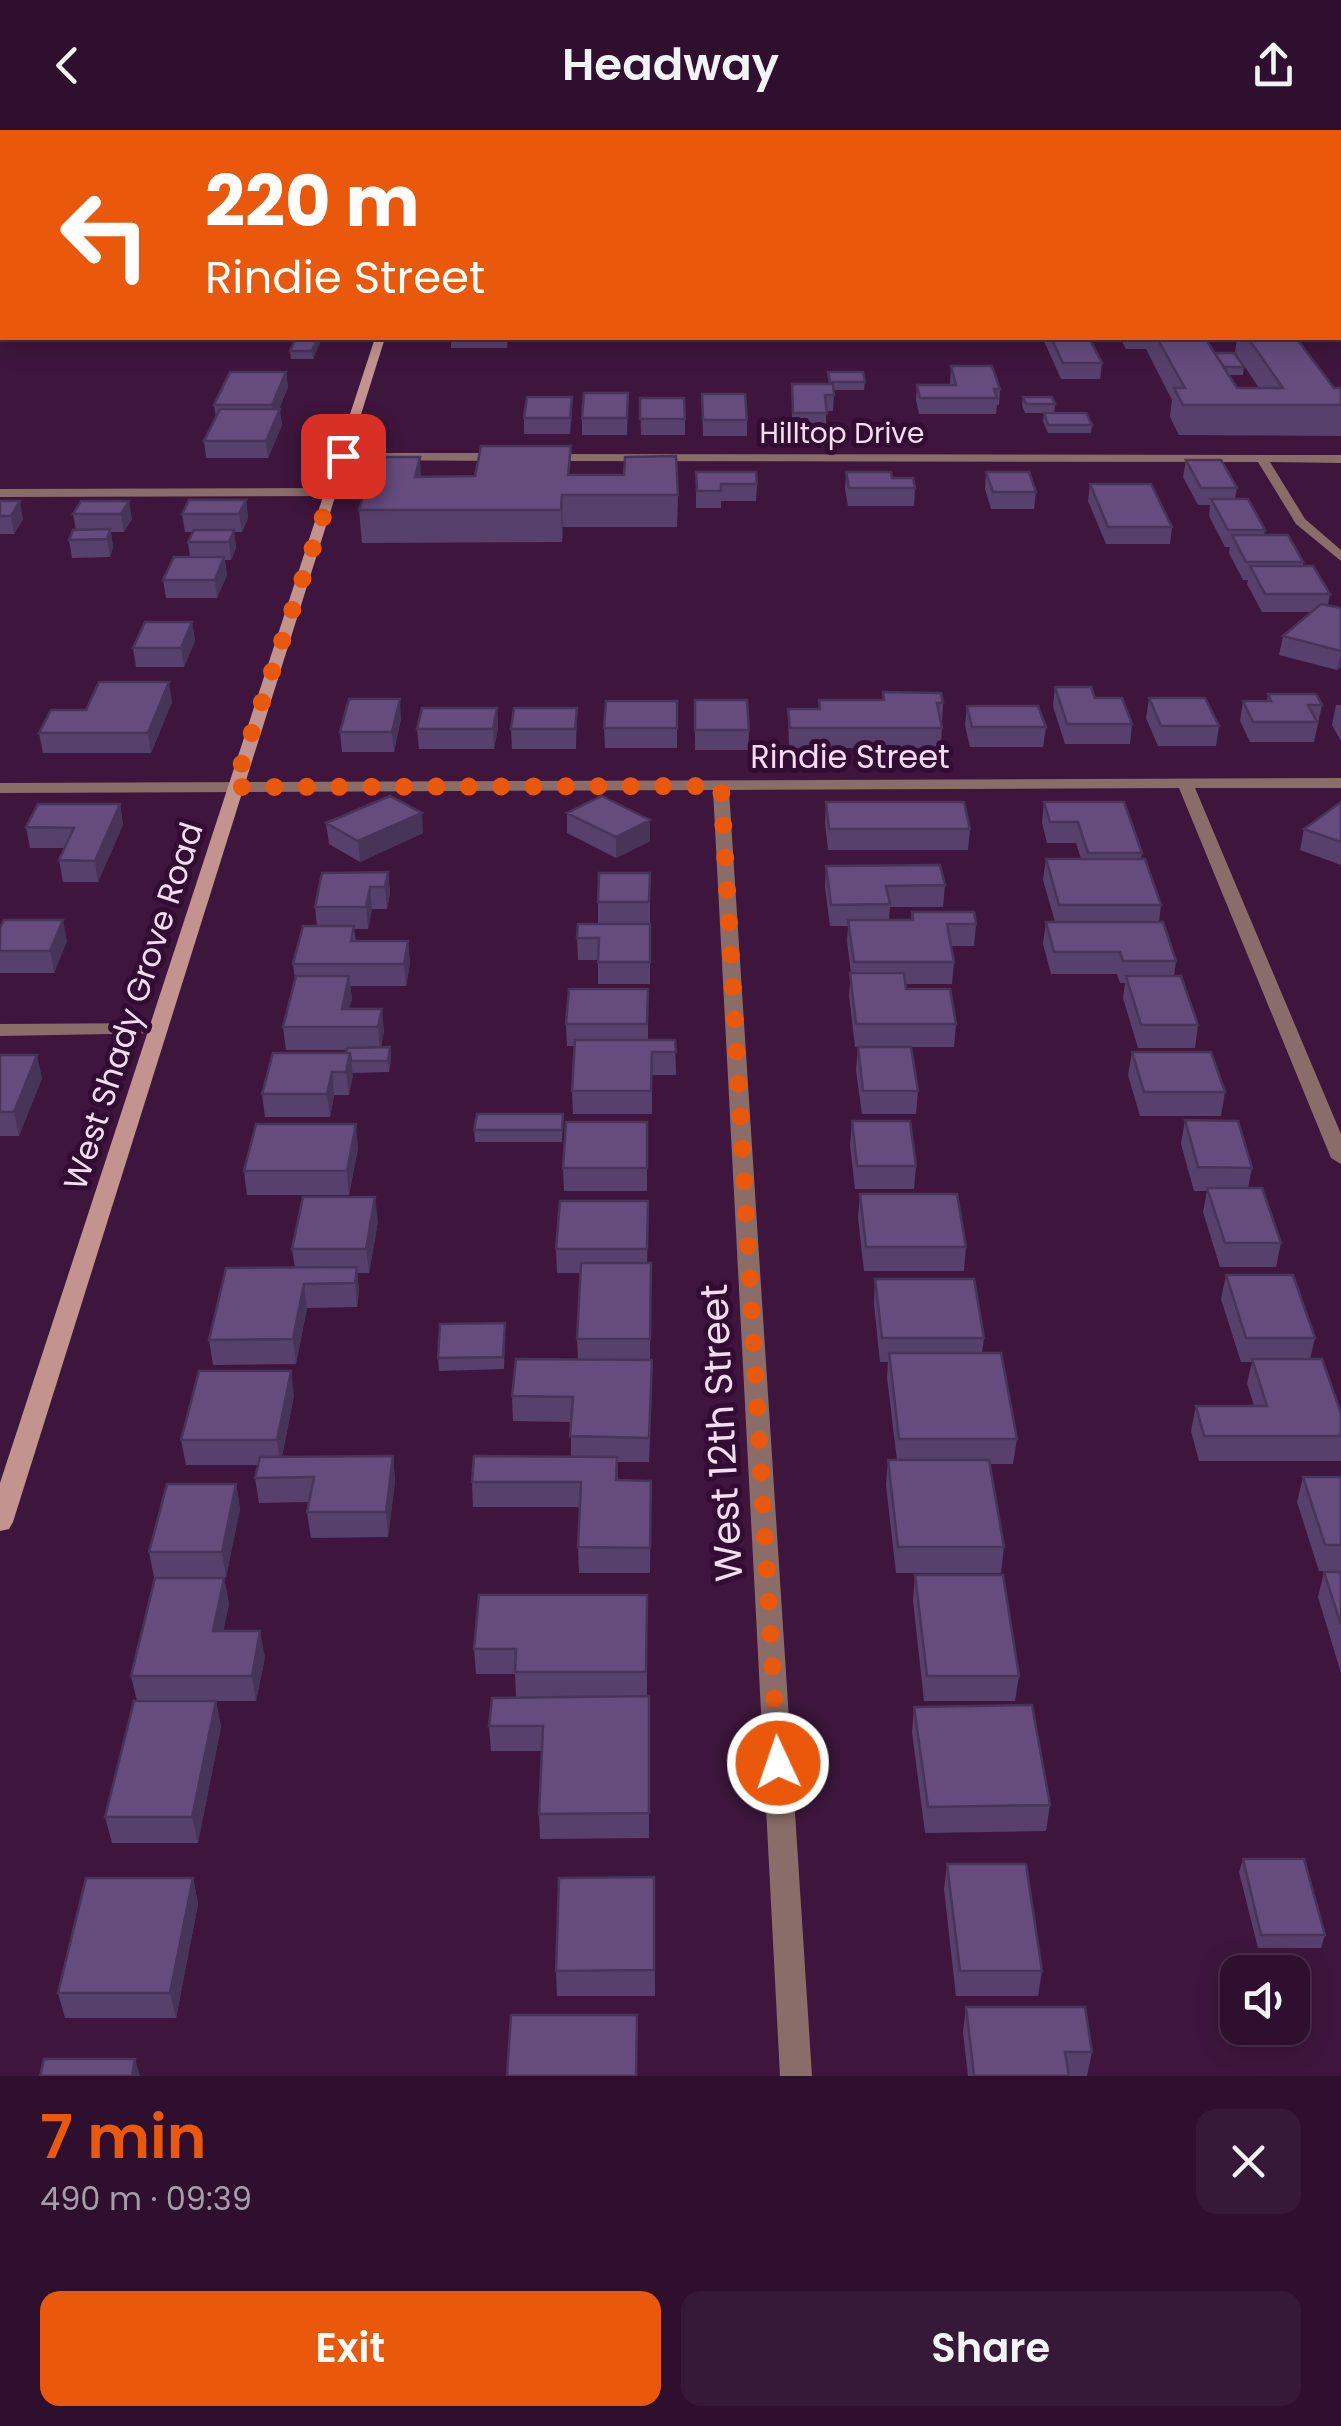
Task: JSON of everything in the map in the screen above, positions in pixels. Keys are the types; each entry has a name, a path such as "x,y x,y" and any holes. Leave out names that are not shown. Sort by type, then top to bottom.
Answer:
{"main road":[{"name":"West Shady Grove Road","path":"0,1522 379,340"}],"street":[{"name":"Hilltop Drive","path":"343,456 1341,459"},
{"path":"1262,459 1300,522 1341,556"},
{"path":"0,493 331,492"},
{"name":"Rindie Street","path":"0,788 1341,783"},
{"path":"1186,784 1341,1158"},
{"name":"West 12th Street","path":"721,786 796,2076"},
{"path":"0,1030 158,1029"}],"building":[{"path":"295,340 317,340 312,351 290,351"},
{"path":"1052,340 1090,340 1102,363 1063,363"},
{"path":"1158,340 1206,340 1237,388 1283,388 1249,340 1298,340 1334,388 1341,388 1341,405 1183,405 1174,388 1185,388"},
{"path":"1215,353 1234,353 1244,367 1224,367"},
{"path":"951,366 992,366 1000,389 994,389 997,398 920,398 917,385 956,385"},
{"path":"230,372 286,372 272,405 214,405"},
{"path":"828,372 863,372 865,382 830,382"},
{"path":"792,384 833,384 834,395 825,395 827,413 793,413"},
{"path":"584,393 628,393 627,418 582,418"},
{"path":"702,394 745,394 747,420 703,420"},
{"path":"527,397 572,397 570,418 524,418"},
{"path":"1023,397 1052,397 1055,404 1026,404"},
{"path":"640,398 684,398 685,419 640,419"},
{"path":"220,409 280,409 266,441 204,441"},
{"path":"1044,413 1086,413 1092,425 1048,425"},
{"path":"481,446 571,446 568,475 624,475 625,457 676,456 678,495 562,495 561,510 359,510 374,457 420,457 415,477 475,476"},
{"path":"1186,460 1221,460 1237,488 1201,488"},
{"path":"696,472 756,472 757,484 721,484 721,491 697,491"},
{"path":"846,472 891,472 892,478 913,478 915,488 849,488"},
{"path":"986,472 1029,472 1036,492 993,492"},
{"path":"1090,484 1151,484 1172,527 1108,527"},
{"path":"1211,499 1248,499 1265,530 1228,530"},
{"path":"189,500 246,500 239,514 182,514"},
{"path":"0,501 20,501 11,516 0,516"},
{"path":"81,501 129,501 121,514 73,514"},
{"path":"110,529 107,539 69,540 73,530"},
{"path":"194,530 234,530 229,542 188,542"},
{"path":"1232,535 1288,535 1303,562 1246,562"},
{"path":"174,557 224,557 215,580 163,580"},
{"path":"1250,566 1313,566 1330,594 1265,594"},
{"path":"1321,604 1341,608 1341,651 1283,636"},
{"path":"145,622 192,622 181,648 133,648"},
{"path":"99,682 169,682 148,733 39,733 51,710 86,710"},
{"path":"1055,687 1091,687 1095,698 1122,698 1132,724 1067,724"},
{"path":"883,692 941,693 943,703 937,703 942,728 790,728 788,709 820,709 819,700 884,700"},
{"path":"1268,694 1316,694 1322,705 1308,705 1317,722 1253,722 1243,701 1271,701"},
{"path":"1149,698 1205,698 1219,726 1161,726"},
{"path":"349,699 400,699 392,732 340,732"},
{"path":"695,700 747,700 749,730 695,730"},
{"path":"606,701 677,701 677,728 604,728"},
{"path":"967,706 1038,706 1046,727 972,727"},
{"path":"422,708 497,708 493,729 417,729"},
{"path":"514,708 577,708 575,729 511,729"},
{"path":"390,796 422,813 358,841 326,823"},
{"path":"602,796 650,820 616,837 567,813"},
{"path":"826,802 964,802 970,829 829,829"},
{"path":"1044,802 1124,802 1142,853 1088,853 1078,822 1050,822"},
{"path":"1341,802 1341,842 1304,829"},
{"path":"38,804 120,804 95,861 59,860 74,828 26,827"},
{"path":"1046,859 1145,859 1161,905 1059,905"},
{"path":"940,865 945,885 886,886 890,904 831,905 826,866"},
{"path":"388,872 385,887 370,887 366,907 315,907 322,873"},
{"path":"599,873 650,873 649,902 598,902"},
{"path":"912,912 974,912 976,924 947,924 954,962 854,962 848,920 913,920"},
{"path":"4,920 63,920 50,951 0,951"},
{"path":"1046,922 1163,922 1176,961 1123,961 1120,952 1054,952"},
{"path":"578,924 650,924 650,962 598,962 599,938 577,938"},
{"path":"303,926 354,926 351,941 408,941 404,964 293,964"},
{"path":"850,973 904,973 906,989 950,989 956,1024 856,1024"},
{"path":"296,976 349,976 342,1009 382,1009 378,1027 283,1027"},
{"path":"1126,976 1181,976 1198,1025 1141,1025"},
{"path":"569,989 648,989 647,1024 566,1024"},
{"path":"575,1040 675,1040 676,1052 652,1052 651,1091 572,1091"},
{"path":"390,1047 388,1061 351,1061 350,1053 346,1053 347,1048"},
{"path":"858,1047 911,1047 918,1091 863,1091"},
{"path":"1132,1052 1211,1052 1225,1092 1144,1092"},
{"path":"273,1053 350,1053 346,1072 332,1072 327,1094 262,1094"},
{"path":"0,1055 37,1055 14,1112 0,1112"},
{"path":"477,1114 563,1114 562,1130 474,1130"},
{"path":"1185,1120 1238,1121 1252,1168 1198,1167"},
{"path":"852,1121 910,1121 916,1166 857,1166"},
{"path":"566,1122 647,1122 647,1168 563,1168"},
{"path":"256,1124 356,1124 347,1171 244,1171"},
{"path":"1207,1188 1262,1188 1281,1243 1225,1243"},
{"path":"860,1194 957,1194 966,1247 866,1247"},
{"path":"303,1197 375,1197 366,1249 292,1249"},
{"path":"560,1201 648,1201 647,1249 556,1249"},
{"path":"581,1263 651,1263 650,1339 577,1339"},
{"path":"357,1267 355,1283 304,1284 293,1339 209,1340 226,1268"},
{"path":"1226,1275 1293,1275 1315,1338 1246,1338"},
{"path":"875,1279 974,1279 984,1338 882,1338"},
{"path":"505,1323 503,1357 438,1358 440,1324"},
{"path":"889,1353 1001,1353 1017,1439 899,1439"},
{"path":"516,1359 652,1360 649,1438 570,1436 573,1397 512,1396"},
{"path":"1252,1359 1322,1359 1341,1413 1341,1436 1204,1436 1196,1406 1267,1406"},
{"path":"199,1371 291,1371 277,1440 181,1440"},
{"path":"393,1456 386,1512 307,1512 314,1477 255,1478 260,1457"},
{"path":"474,1456 617,1457 616,1480 651,1481 650,1548 578,1547 581,1482 472,1482"},
{"path":"888,1460 989,1460 1004,1547 898,1547"},
{"path":"1303,1477 1341,1477 1341,1545 1325,1545"},
{"path":"167,1484 236,1484 222,1552 149,1552"},
{"path":"1324,1572 1341,1572 1341,1625"},
{"path":"915,1575 1003,1575 1019,1676 927,1676"},
{"path":"155,1578 224,1578 213,1631 260,1631 252,1676 131,1676"},
{"path":"479,1595 647,1595 646,1672 515,1672 516,1649 474,1649"},
{"path":"649,1696 649,1813 539,1814 543,1726 489,1726 492,1698"},
{"path":"134,1701 216,1701 192,1817 105,1817"},
{"path":"1032,1705 1050,1805 928,1807 914,1707"},
{"path":"1243,1859 1304,1859 1325,1935 1261,1935"},
{"path":"947,1864 1026,1864 1042,1971 960,1971"},
{"path":"654,1877 654,1970 556,1971 559,1878"},
{"path":"86,1878 193,1878 170,1993 58,1993"},
{"path":"966,2007 1085,2007 1092,2052 1065,2052 1069,2076 974,2076"},
{"path":"511,2015 637,2015 636,2076 507,2076"},
{"path":"44,2059 135,2059 132,2076 40,2076"}],"route":[{"path":"343,456 234,787 721,786 778,1763"}]}
